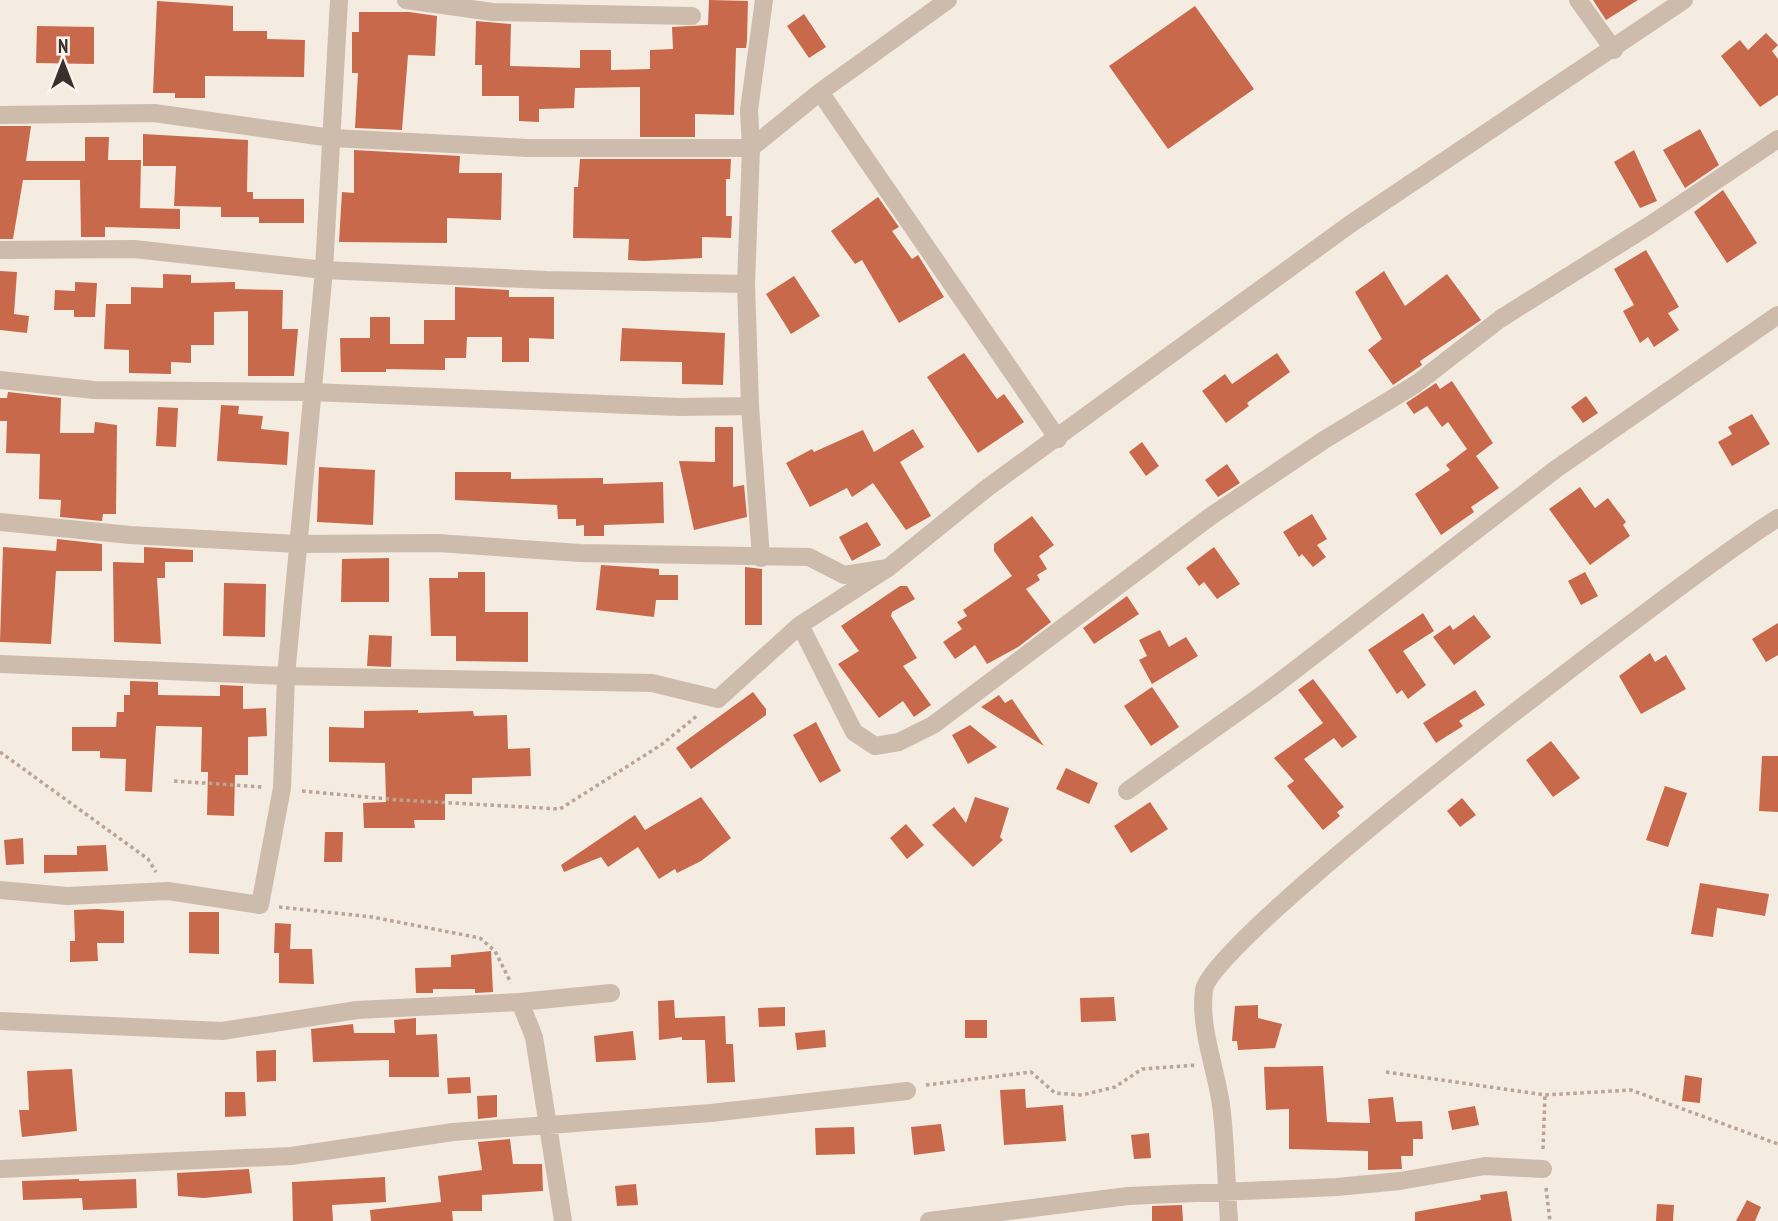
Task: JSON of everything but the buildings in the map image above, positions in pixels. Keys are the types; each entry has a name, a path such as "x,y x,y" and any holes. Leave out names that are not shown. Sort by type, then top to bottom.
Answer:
{"street":[{"path":"0,890 67,896 168,891 260,905 282,788 286,735 286,676 324,270 339,0"},
{"path":"406,0 493,12 692,16"},
{"path":"761,558 750,405 746,285 751,148 749,110 764,0"},
{"path":"0,115 154,113 332,138 528,148 751,148 820,92 948,0"},
{"path":"1578,0 1614,50"},
{"path":"0,664 286,676 652,683 718,699 800,625 888,568 986,488 1058,439 1349,225 1614,50 1684,0"},
{"path":"820,92 1058,439"},
{"path":"800,625 854,732 875,746 900,742 922,730 1212,516 1324,440 1416,384 1500,319 1650,225 1778,139"},
{"path":"0,250 134,249 324,270 546,280 746,285"},
{"path":"1127,790 1270,689 1556,469 1778,315"},
{"path":"0,380 94,390 311,392 679,407 750,405"},
{"path":"1229,1221 1224,1132 1204,989 1222,960 1368,827 1644,615 1778,519"},
{"path":"0,522 130,535 298,544 438,543 580,553 809,557 844,575 888,568"},
{"path":"0,1021 222,1031 357,1010 520,1002 611,993"},
{"path":"520,1002 534,1037 562,1221"},
{"path":"0,1169 291,1156 453,1132 711,1113 907,1091"},
{"path":"929,1221 1128,1196 1363,1184 1485,1166 1543,1168"}],"path":[{"path":"174,781 282,788 398,800 560,809 662,745 718,699"},
{"path":"0,752 148,859 168,891"},
{"path":"260,905 372,917 480,938 495,951 520,1002"},
{"path":"907,1091 936,1082 1031,1072 1055,1093 1083,1095 1115,1087 1142,1069 1213,1065"},
{"path":"1385,1072 1545,1095 1631,1090 1778,1144"}]}
